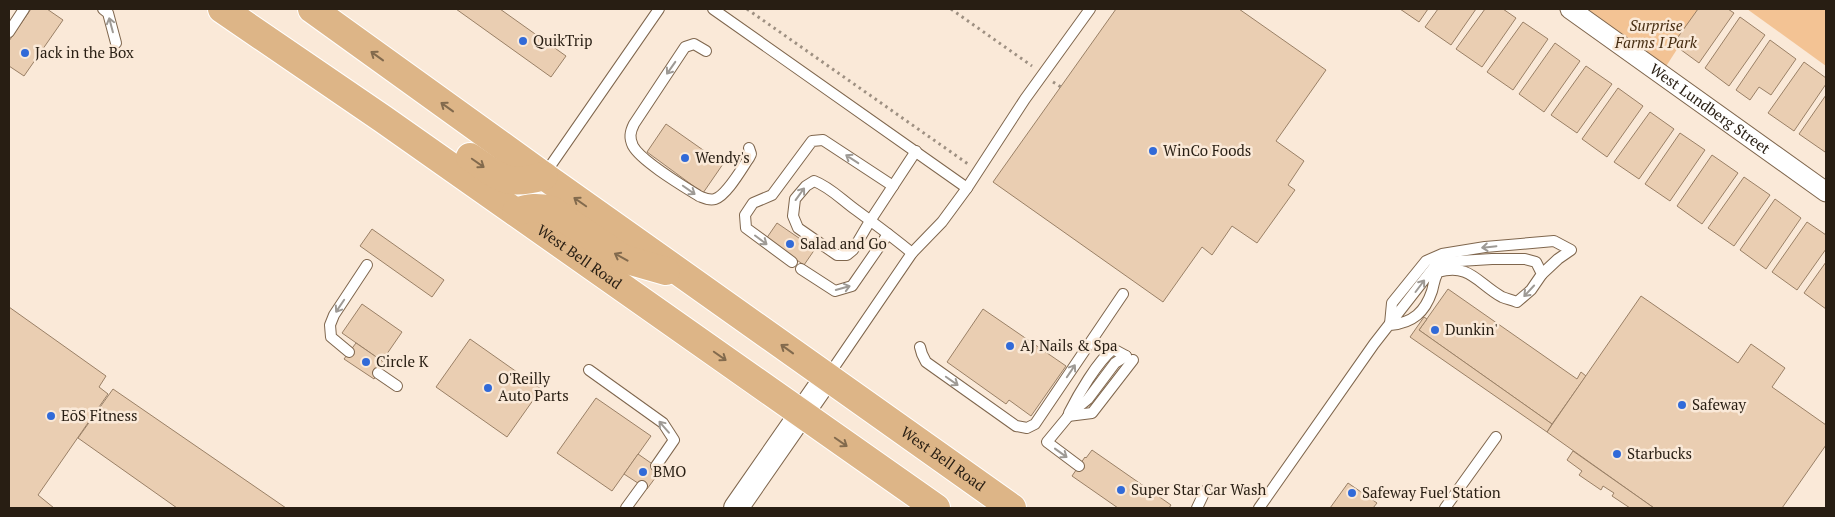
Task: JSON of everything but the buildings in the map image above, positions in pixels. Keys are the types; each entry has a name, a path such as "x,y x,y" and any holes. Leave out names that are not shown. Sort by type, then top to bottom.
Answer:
{"main road":[{"name":"West Bell Road","path":"222,9 516,212 936,508"},
{"name":"West Bell Road","path":"318,10 544,176 826,378 1012,508"},
{"path":"329,82 390,101 500,178 515,182 544,176"},
{"path":"516,212 528,207 552,210 624,260 684,276"}],"street":[{"name":"West Lundberg Street","path":"1570,9 1826,192"},
{"path":"736,508 826,378"}],"lane":[{"path":"9,32 24,9"},
{"path":"103,9 108,13 116,43"},
{"path":"544,176 659,9"},
{"path":"713,9 967,188"},
{"path":"826,378 912,253 942,222 967,188 1043,74 1090,9"},
{"path":"706,51 694,44 685,47 634,124 630,136 633,145 641,156 699,196 710,200 724,194 749,158 751,154 749,148"},
{"path":"792,262 746,228 745,215 753,203 772,195 812,141 823,140 892,186"},
{"path":"912,253 870,221 824,185 814,181 806,186 795,199 793,216 798,228 837,255 847,255 854,250 870,221 916,151"},
{"path":"801,269 835,291 852,286 888,234"},
{"path":"1554,241 1570,250 1542,274 1531,290 1517,302 1503,297 1469,273 1450,269 1438,272 1434,278 1433,289 1426,307 1415,317 1401,324 1390,324 1392,303 1426,261 1442,254 1485,247 1554,241"},
{"path":"1260,508 1374,344 1434,267 1443,262 1525,259 1536,262 1542,274"},
{"path":"349,352 332,337 330,325 334,315 367,265"},
{"path":"920,347 926,362 1016,426 1027,428 1035,424 1123,294"},
{"path":"1079,466 1047,442 1068,416 1088,400 1115,363 1130,358"},
{"path":"589,370 662,423 674,440 656,466"},
{"path":"378,373 397,386"},
{"path":"1445,508 1496,437"},
{"path":"626,508 642,486"},
{"path":"1197,508 1205,490"}],"path":[{"path":"747,9 978,170"},
{"path":"951,9 1061,87"}],"green space":[{"name":"Surprise Farms I Park","path":"1577,9 1703,9 1663,71"},
{"path":"1747,9 1826,9 1826,66"}],"place":[{"name":"QuikTrip","path":"523,41"},
{"name":"Jack in the Box","path":"25,53"},
{"name":"WinCo Foods","path":"1153,151"},
{"name":"Wendy's","path":"685,158"},
{"name":"Salad and Go","path":"790,244"},
{"name":"Dunkin'","path":"1435,330"},
{"name":"AJ Nails & Spa","path":"1010,346"},
{"name":"Circle K","path":"366,362"},
{"name":"O'Reilly Auto Parts","path":"488,388"},
{"name":"Safeway","path":"1682,405"},
{"name":"EōS Fitness","path":"51,416"},
{"name":"Starbucks","path":"1617,454"},
{"name":"BMO","path":"643,472"},
{"name":"Super Star Car Wash","path":"1121,490"},
{"name":"Safeway Fuel Station","path":"1352,493"}]}
